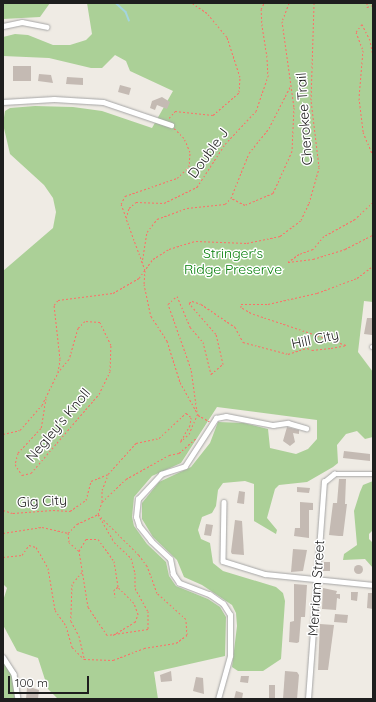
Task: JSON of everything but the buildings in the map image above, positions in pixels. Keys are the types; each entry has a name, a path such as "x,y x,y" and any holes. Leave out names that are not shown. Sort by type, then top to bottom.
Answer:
{"street":[{"path":"3,26 22,22 47,26"},
{"path":"3,102 54,99 104,102 171,125"},
{"path":"218,699 230,656 230,615 223,604 210,595 179,583 173,574 170,559 151,542 136,517 138,499 161,474 185,466 211,422 216,418 226,416 273,425 288,423 306,428"},
{"name":"Merriam Street","path":"308,699 324,482 328,477 346,473 373,474"},
{"path":"224,502 223,561 265,574 373,585"},
{"path":"3,657 14,674 18,699"}],"path":[{"path":"192,3 207,13 227,37 240,85 236,97 213,115 175,111 170,117 171,125 186,144 191,158 189,166 176,178 125,196 121,204 141,264 145,270 144,284 151,316 167,341 180,382 198,415 211,422"},
{"name":"Double J","path":"126,218 129,208 136,202 164,203 197,187 225,144 256,111 268,77 261,9 264,3"},
{"name":"Cherokee Trail","path":"289,3 282,21 294,107 292,151 273,193 245,205 231,198 249,154 269,128 290,87"},
{"name":"Cherokee Trail","path":"145,270 154,260 169,249 196,241 247,243 280,236 301,220 309,203 319,167 311,100 314,3"},
{"path":"367,3 367,7 373,5"},
{"path":"373,56 370,40 362,24 356,32 363,50 359,68 359,98 363,132 373,155"},
{"path":"141,264 147,232 157,220 187,208 225,204 231,198"},
{"path":"373,202 355,219 324,236 313,249 299,254 288,262 312,259 345,249 373,235"},
{"name":"Hill City","path":"198,415 191,369 168,304 177,296 190,327 203,342 211,374 223,364 216,334 189,303 192,301 201,304 235,327 243,342 288,354 307,348 312,350 346,345 252,313 240,307 241,304 268,304 317,293 357,278 373,266"},
{"path":"3,434 20,430 46,397 58,372 60,359 54,305 58,300 113,293 139,278 145,270"},
{"name":"Negley's Knoll","path":"46,397 40,428 18,453 15,464 22,475 31,473 99,394 110,371 112,345 100,322 85,321 78,328 69,359 58,372"},
{"name":"Gig City","path":"3,510 14,513 53,510 70,511 86,500 91,481 108,474 136,443 160,438 186,413 190,417 190,425 180,442 184,439 198,415"},
{"path":"102,502 126,479 169,455 179,453 201,434"},
{"path":"68,533 77,524 98,514 102,502 102,490 108,474"},
{"path":"98,514 114,542 131,558 135,573 136,588 145,605 149,621 148,629 110,636 104,633 88,607 79,551 86,539 98,539 114,562 118,587 134,603 138,614 134,622 110,636"},
{"path":"3,557 22,555 28,545 36,547 48,568 55,610 66,626 72,647 84,659 113,660 144,648 170,645 186,635 188,626 186,620 157,593 146,566 139,555 98,514"},
{"path":"3,532 42,527 68,533"},
{"path":"68,533 69,542 79,551"},
{"path":"82,572 72,584 71,621 79,636 84,659"},
{"path":"115,598 114,589 118,587"}],"green space":[{"path":"3,3 50,3 40,17 3,19"},
{"name":"Stringer's Ridge Preserve","path":"87,3 373,3 373,302 364,301 358,352 373,372 373,437 365,439 357,431 346,434 337,445 338,463 333,467 307,482 279,485 275,489 267,518 277,530 276,534 254,521 254,484 245,481 223,483 218,490 216,506 212,513 202,517 198,530 201,539 210,543 213,563 223,571 276,587 283,593 285,601 281,659 263,671 238,671 232,667 237,626 236,613 232,605 202,585 184,577 177,560 153,537 142,519 142,503 159,482 191,467 210,443 218,422 244,423 268,429 270,448 296,454 308,449 317,439 317,420 217,407 181,463 152,476 134,497 132,517 134,526 147,544 166,562 169,576 176,586 208,599 220,607 226,617 225,656 154,672 158,699 57,698 48,689 38,658 17,651 3,625 3,601 7,588 3,584 3,271 53,228 56,212 53,198 44,185 10,154 3,124 5,111 10,108 35,106 73,107 102,111 152,128 173,91 130,71 126,61 115,55 102,68 91,68 49,58 3,56 3,37 15,34 28,35 53,45 70,45 86,40 92,34"},
{"path":"373,481 373,530 369,534 369,539 373,543 373,568 365,559 343,560 344,554 357,545 354,511 360,492 363,485"},
{"path":"3,661 13,676 15,699 3,699"}],"waterway":[{"path":"116,3 126,12 129,20"}]}
